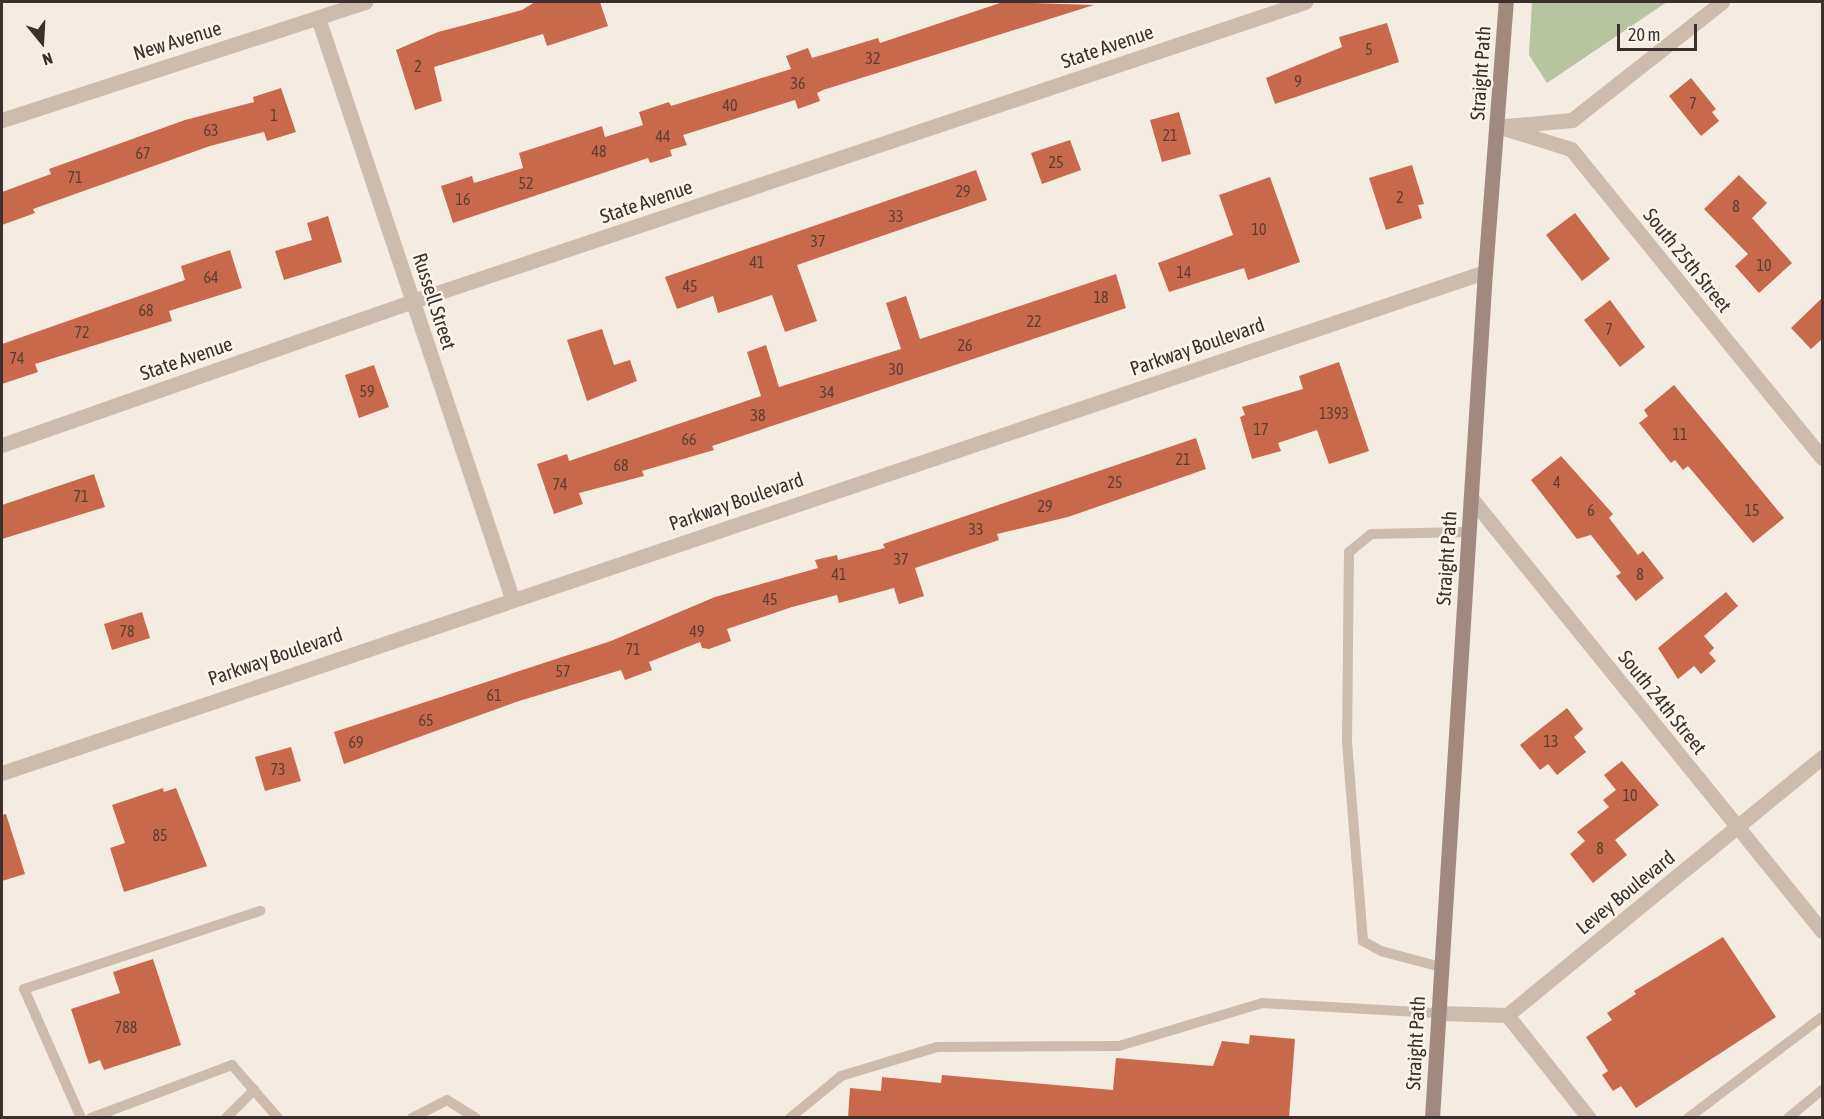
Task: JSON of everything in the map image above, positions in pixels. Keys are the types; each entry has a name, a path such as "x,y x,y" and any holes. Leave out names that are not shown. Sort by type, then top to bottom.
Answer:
{"main road":[{"name":"Straight Path","path":"1432,1118 1485,272 1506,2"}],"street":[{"name":"New Avenue","path":"2,120 365,2"},
{"name":"State Avenue","path":"2,445 413,301 1305,2"},
{"path":"1497,126 1572,120 1722,2"},
{"name":"Russell Street","path":"318,18 512,598"},
{"name":"South 25th Street","path":"1497,126 1571,149 1822,458"},
{"name":"Parkway Boulevard","path":"2,772 512,598 1485,272"},
{"name":"South 24th Street","path":"1471,498 1822,931"},
{"name":"Levey Boulevard","path":"1507,1015 1822,757"},
{"path":"1438,1013 1507,1015 1589,1118"}],"lane":[{"path":"1441,967 1381,951 1363,941 1347,742 1349,552 1371,534 1469,532"},
{"path":"81,1118 24,989 260,911"},
{"path":"790,1118 841,1076 937,1047 1119,1046 1262,1003 1438,1013"},
{"path":"1688,1118 1822,1017"},
{"path":"91,1118 232,1065 278,1118"},
{"path":"226,1118 254,1090"},
{"path":"1788,1118 1822,1090"},
{"path":"412,1118 447,1100 476,1118"}],"green space":[{"path":"1532,2 1667,2 1547,83 1529,55"}],"building":[{"path":"535,2 600,2 608,26 547,46 543,34 434,67 442,101 415,110 396,50 438,32 522,10"},
{"path":"1003,2 1094,5 823,90 817,93 820,101 798,109 795,100 683,135 687,145 670,150 672,156 650,163 648,158 453,223 441,186 472,176 474,183 523,168 519,153 602,126 605,137 643,125 639,112 669,102 671,106 791,69 786,56 808,48 812,58 878,38 880,43"},
{"path":"1387,23 1399,62 1275,104 1266,78 1342,47 1339,37"},
{"path":"1691,78 1716,109 1712,112 1719,121 1701,136 1669,96"},
{"path":"281,88 296,132 267,141 264,132 210,146 33,209 35,213 2,225 2,192 51,174 49,169 185,120 254,102 253,97"},
{"path":"1179,112 1191,154 1162,162 1150,120"},
{"path":"1070,140 1081,170 1042,184 1031,153"},
{"path":"1412,165 1424,204 1418,205 1422,218 1386,230 1369,178"},
{"path":"976,170 987,200 797,265 817,321 785,332 772,295 718,313 713,296 677,309 665,277"},
{"path":"1739,175 1767,203 1752,218 1792,263 1759,293 1735,266 1748,254 1704,209"},
{"path":"1270,177 1300,262 1248,280 1244,268 1169,292 1158,263 1233,235 1219,195"},
{"path":"1575,213 1610,259 1582,281 1546,235"},
{"path":"328,216 342,262 284,280 275,251 312,240 307,223"},
{"path":"230,250 242,288 169,311 172,321 35,364 38,372 2,384 2,344 185,280 181,266"},
{"path":"1116,274 1126,308 712,446 714,450 642,471 644,476 579,493 583,504 554,514 537,464 567,454 569,461 761,396 747,352 766,345 779,387 901,349 886,303 906,296 920,339"},
{"path":"1822,298 1822,339 1811,349 1791,328"},
{"path":"1610,300 1645,347 1620,367 1584,320"},
{"path":"602,329 614,365 630,360 637,381 587,401 567,340"},
{"path":"1339,362 1369,451 1329,464 1317,430 1278,443 1281,451 1252,459 1240,417 1245,415 1242,407 1303,389 1299,376"},
{"path":"374,365 389,407 359,418 345,375"},
{"path":"1674,385 1784,518 1753,543 1688,466 1683,470 1675,460 1671,463 1639,423 1648,416 1644,410"},
{"path":"1196,438 1206,469 1068,517 997,534 999,540 915,568 924,596 899,604 894,588 839,603 837,595 792,607 727,629 731,641 709,649 702,648 700,642 649,662 652,670 625,680 621,670 516,702 344,764 334,732 611,641 715,597 818,568 815,560 837,555 838,560 885,548 883,544"},
{"path":"1561,456 1613,514 1609,518 1638,555 1643,551 1664,578 1636,601 1616,576 1621,573 1591,535 1577,539 1531,480"},
{"path":"94,474 105,507 2,539 2,505"},
{"path":"1726,592 1738,606 1704,636 1714,648 1709,653 1716,661 1701,674 1694,666 1678,679 1658,648"},
{"path":"142,612 150,638 112,650 104,624"},
{"path":"1567,708 1583,729 1574,737 1586,752 1557,775 1548,764 1540,770 1520,745"},
{"path":"291,747 301,781 265,791 255,757"},
{"path":"1622,761 1659,805 1615,840 1627,855 1593,883 1570,854 1585,841 1577,832 1609,807 1603,800 1616,790 1604,775"},
{"path":"163,788 164,792 176,788 207,866 124,892 110,848 125,843 112,805"},
{"path":"6,814 25,874 2,881 2,815"},
{"path":"1723,937 1776,1017 1636,1108 1621,1086 1613,1091 1602,1075 1608,1071 1586,1037 1612,1020 1607,1013 1636,994 1634,991"},
{"path":"153,959 181,1045 104,1070 100,1060 89,1064 71,1009 120,993 113,972"},
{"path":"1250,1035 1295,1039 1289,1118 848,1118 850,1088 881,1091 882,1077 941,1083 942,1075 1113,1090 1116,1058 1213,1066 1222,1041 1249,1044"}]}
